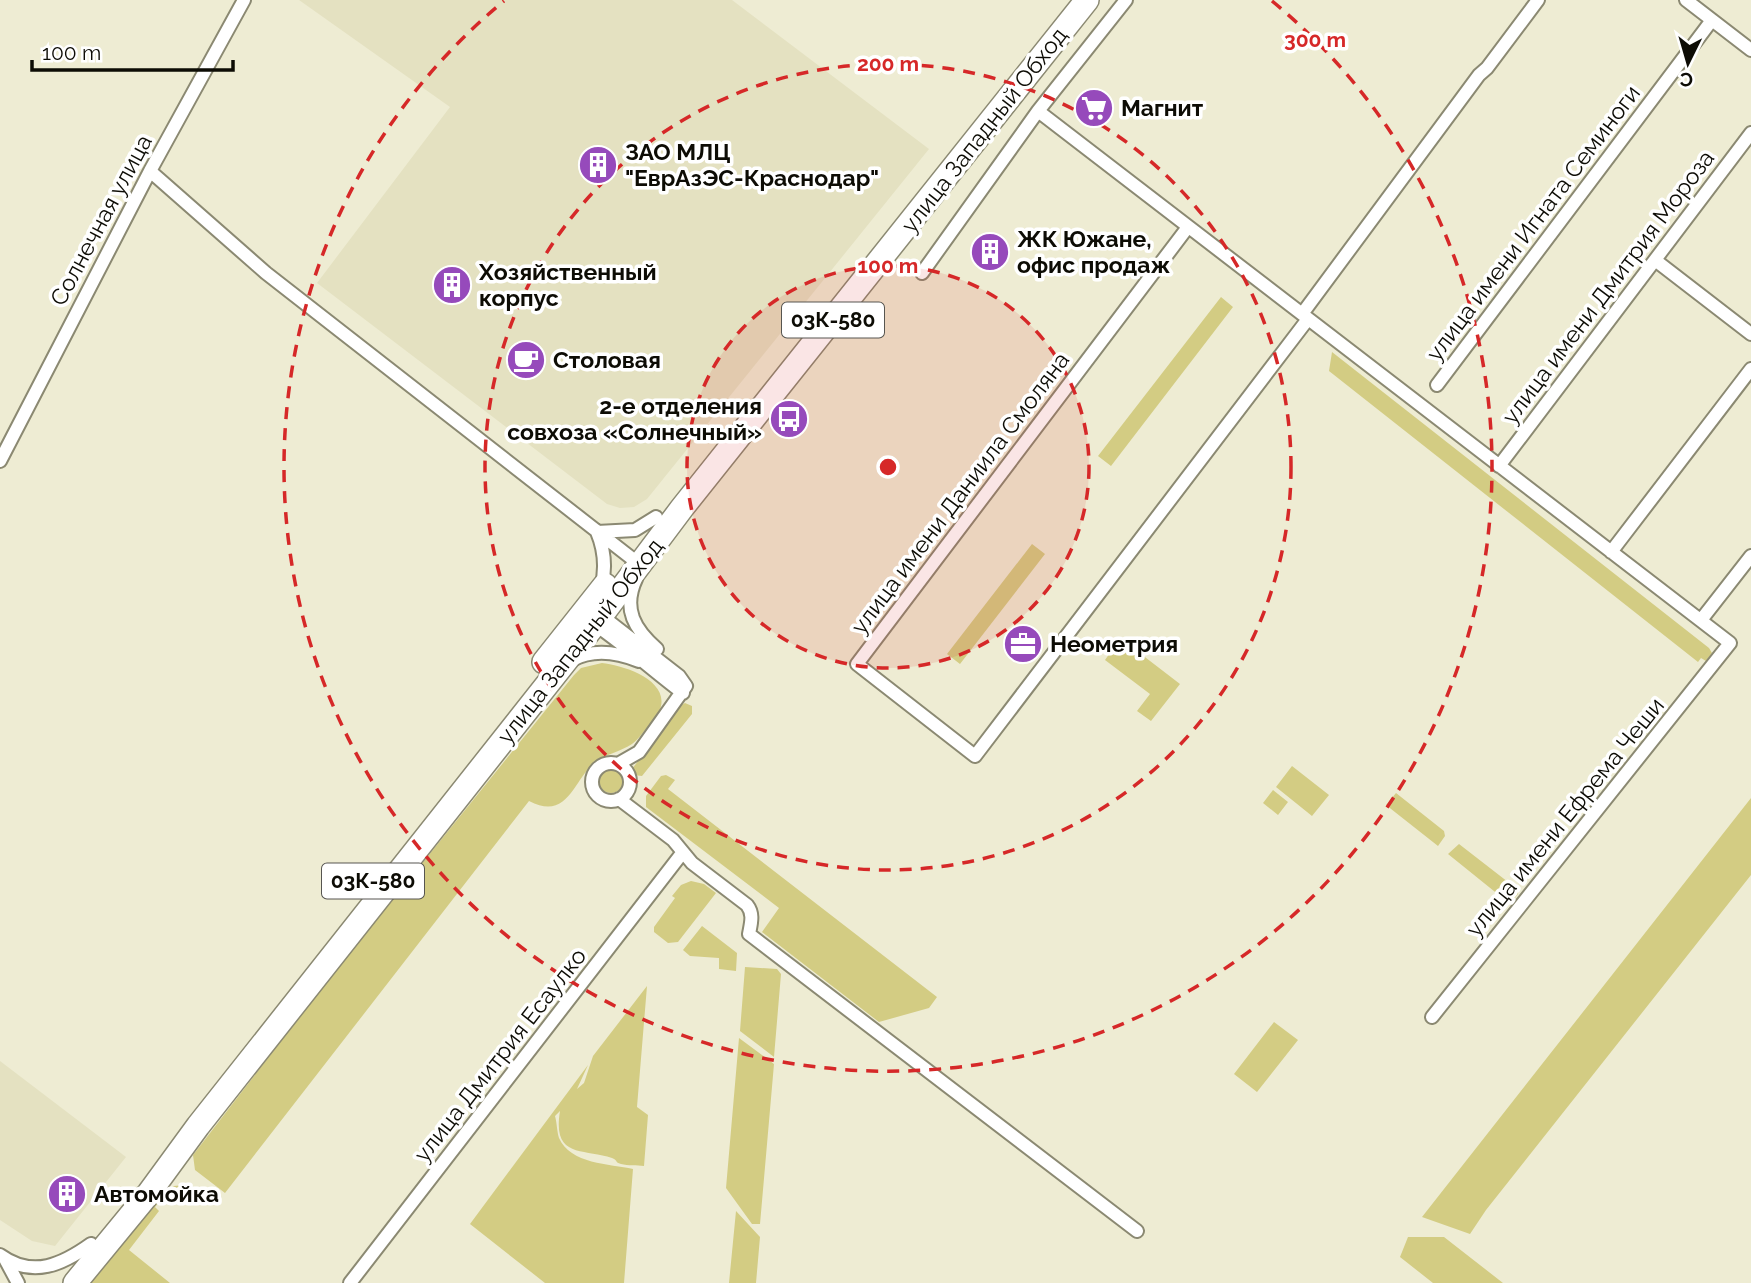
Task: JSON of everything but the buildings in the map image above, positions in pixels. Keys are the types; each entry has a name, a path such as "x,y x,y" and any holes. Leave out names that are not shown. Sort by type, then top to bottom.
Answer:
{"highway":[{"name":"улица Западный Обход","path":"638,557 656,517 1067,0"},
{"name":"улица Западный Обход","path":"60,1283 593,610 1087,0"},
{"name":"улица Западный Обход","path":"75,1283 149,1193 198,1126 549,681 593,610"}],"street":[{"name":"Солнечная улица","path":"0,461 150,171 244,0"},
{"path":"922,273 1038,111 1125,0"},
{"name":"улица имени Даниила Смоляна","path":"1188,226 858,663 975,756 1305,316 1479,75 1538,0"},
{"path":"1686,0 1751,50"},
{"name":"улица имени Игната Семиноги","path":"1437,385 1712,20"},
{"path":"1038,111 1701,621 1751,556"},
{"name":"улица имени Дмитрия Мороза","path":"1499,466 1751,133"},
{"path":"150,171 266,273 597,532 638,557 631,600 632,616 637,629 672,663 686,686 639,752 618,764 607,763 597,770 592,780 600,797 619,799 628,790 627,772 618,764"},
{"path":"1655,260 1751,334"},
{"path":"1611,552 1751,369"},
{"path":"597,532 635,530 656,517"},
{"path":"593,610 604,576 597,532"},
{"path":"593,610 679,676"},
{"path":"593,610 643,663 683,692"},
{"name":"улица имени Ефрема Чеши","path":"1432,1017 1731,643 1701,621"},
{"path":"549,681 571,660 581,655 611,653 643,663"},
{"path":"619,799 673,840 692,863 747,905 752,917 749,934 1137,1231"},
{"name":"улица Дмитрия Есаулко","path":"350,1283 683,852"},
{"path":"3,1257 26,1266 46,1267 67,1261 91,1244"},
{"path":"3,1257 18,1283"}],"shaded area":[{"path":"299,0 732,0 929,149 647,499 634,507 620,508 607,504 317,283 450,107"},
{"path":"1221,297 1233,307 1111,466 1098,456"},
{"path":"1332,352 1709,648 1712,653 1706,661 1701,658 1698,662 1329,371"},
{"path":"1032,544 1045,554 960,664 947,654"},
{"path":"1124,641 1180,684 1151,721 1137,711 1150,694 1105,660 1112,650 1115,652"},
{"path":"602,663 631,670 650,681 661,696 657,716 632,744 594,763 561,803 542,806 529,801 225,1193 195,1170 193,1155 332,975 574,675 581,668"},
{"path":"685,703 692,706 692,714 642,776 633,775 632,769"},
{"path":"1292,766 1329,795 1312,816 1276,787"},
{"path":"611,769 620,772 623,781 620,790 611,793 602,790 599,781 602,772"},
{"path":"666,775 675,780 668,789 937,997 929,1008 879,1022 762,932 779,908 646,807 646,796 661,776"},
{"path":"1273,790 1288,802 1278,815 1263,803"},
{"path":"1396,793 1444,831 1445,836 1438,846 1386,805"},
{"path":"1751,798 1751,875 1486,1210 1470,1234 1422,1217"},
{"path":"1459,844 1517,889 1518,894 1510,904 1448,854"},
{"path":"691,881 704,884 716,893 678,942 668,943 654,932 654,927 675,898 672,896 681,885"},
{"path":"702,926 737,953 736,971 719,969 719,958 690,956 683,950"},
{"path":"745,967 777,969 781,974 774,1057 740,1031"},
{"path":"647,986 637,1107 648,1115 644,1166 621,1164 612,1158 572,1149 561,1137 560,1111 555,1116 559,1138 564,1147 572,1153 592,1161 633,1169 624,1283 545,1283 470,1224 588,1065 577,1089 584,1083 593,1056"},
{"path":"1274,1022 1298,1040 1257,1092 1234,1074"},
{"path":"739,1038 774,1064 760,1224 752,1224 726,1188"},
{"path":"0,1061 126,1157 55,1246 32,1241 0,1220"},
{"path":"184,1185 193,1190 181,1205 166,1194 155,1207 159,1211 129,1250 170,1283 88,1283 161,1193 174,1186"},
{"path":"736,1211 760,1237 756,1283 729,1283"},
{"path":"1408,1237 1444,1237 1503,1283 1433,1283 1400,1257"}],"place":[{"name":"Магнит","path":"1094,108"},
{"name":"ЗАО МЛЦ \"ЕврАзЭС-Краснодар\"","path":"598,165"},
{"name":"ЖК Южане, офис продаж","path":"990,252"},
{"name":"Хозяйственный корпус","path":"452,285"},
{"name":"Столовая","path":"526,360"},
{"name":"2-е отделения совхоза «Солнечный»","path":"789,419"},
{"name":"Неометрия","path":"1023,644"},
{"name":"Автомойка","path":"67,1194"}]}
